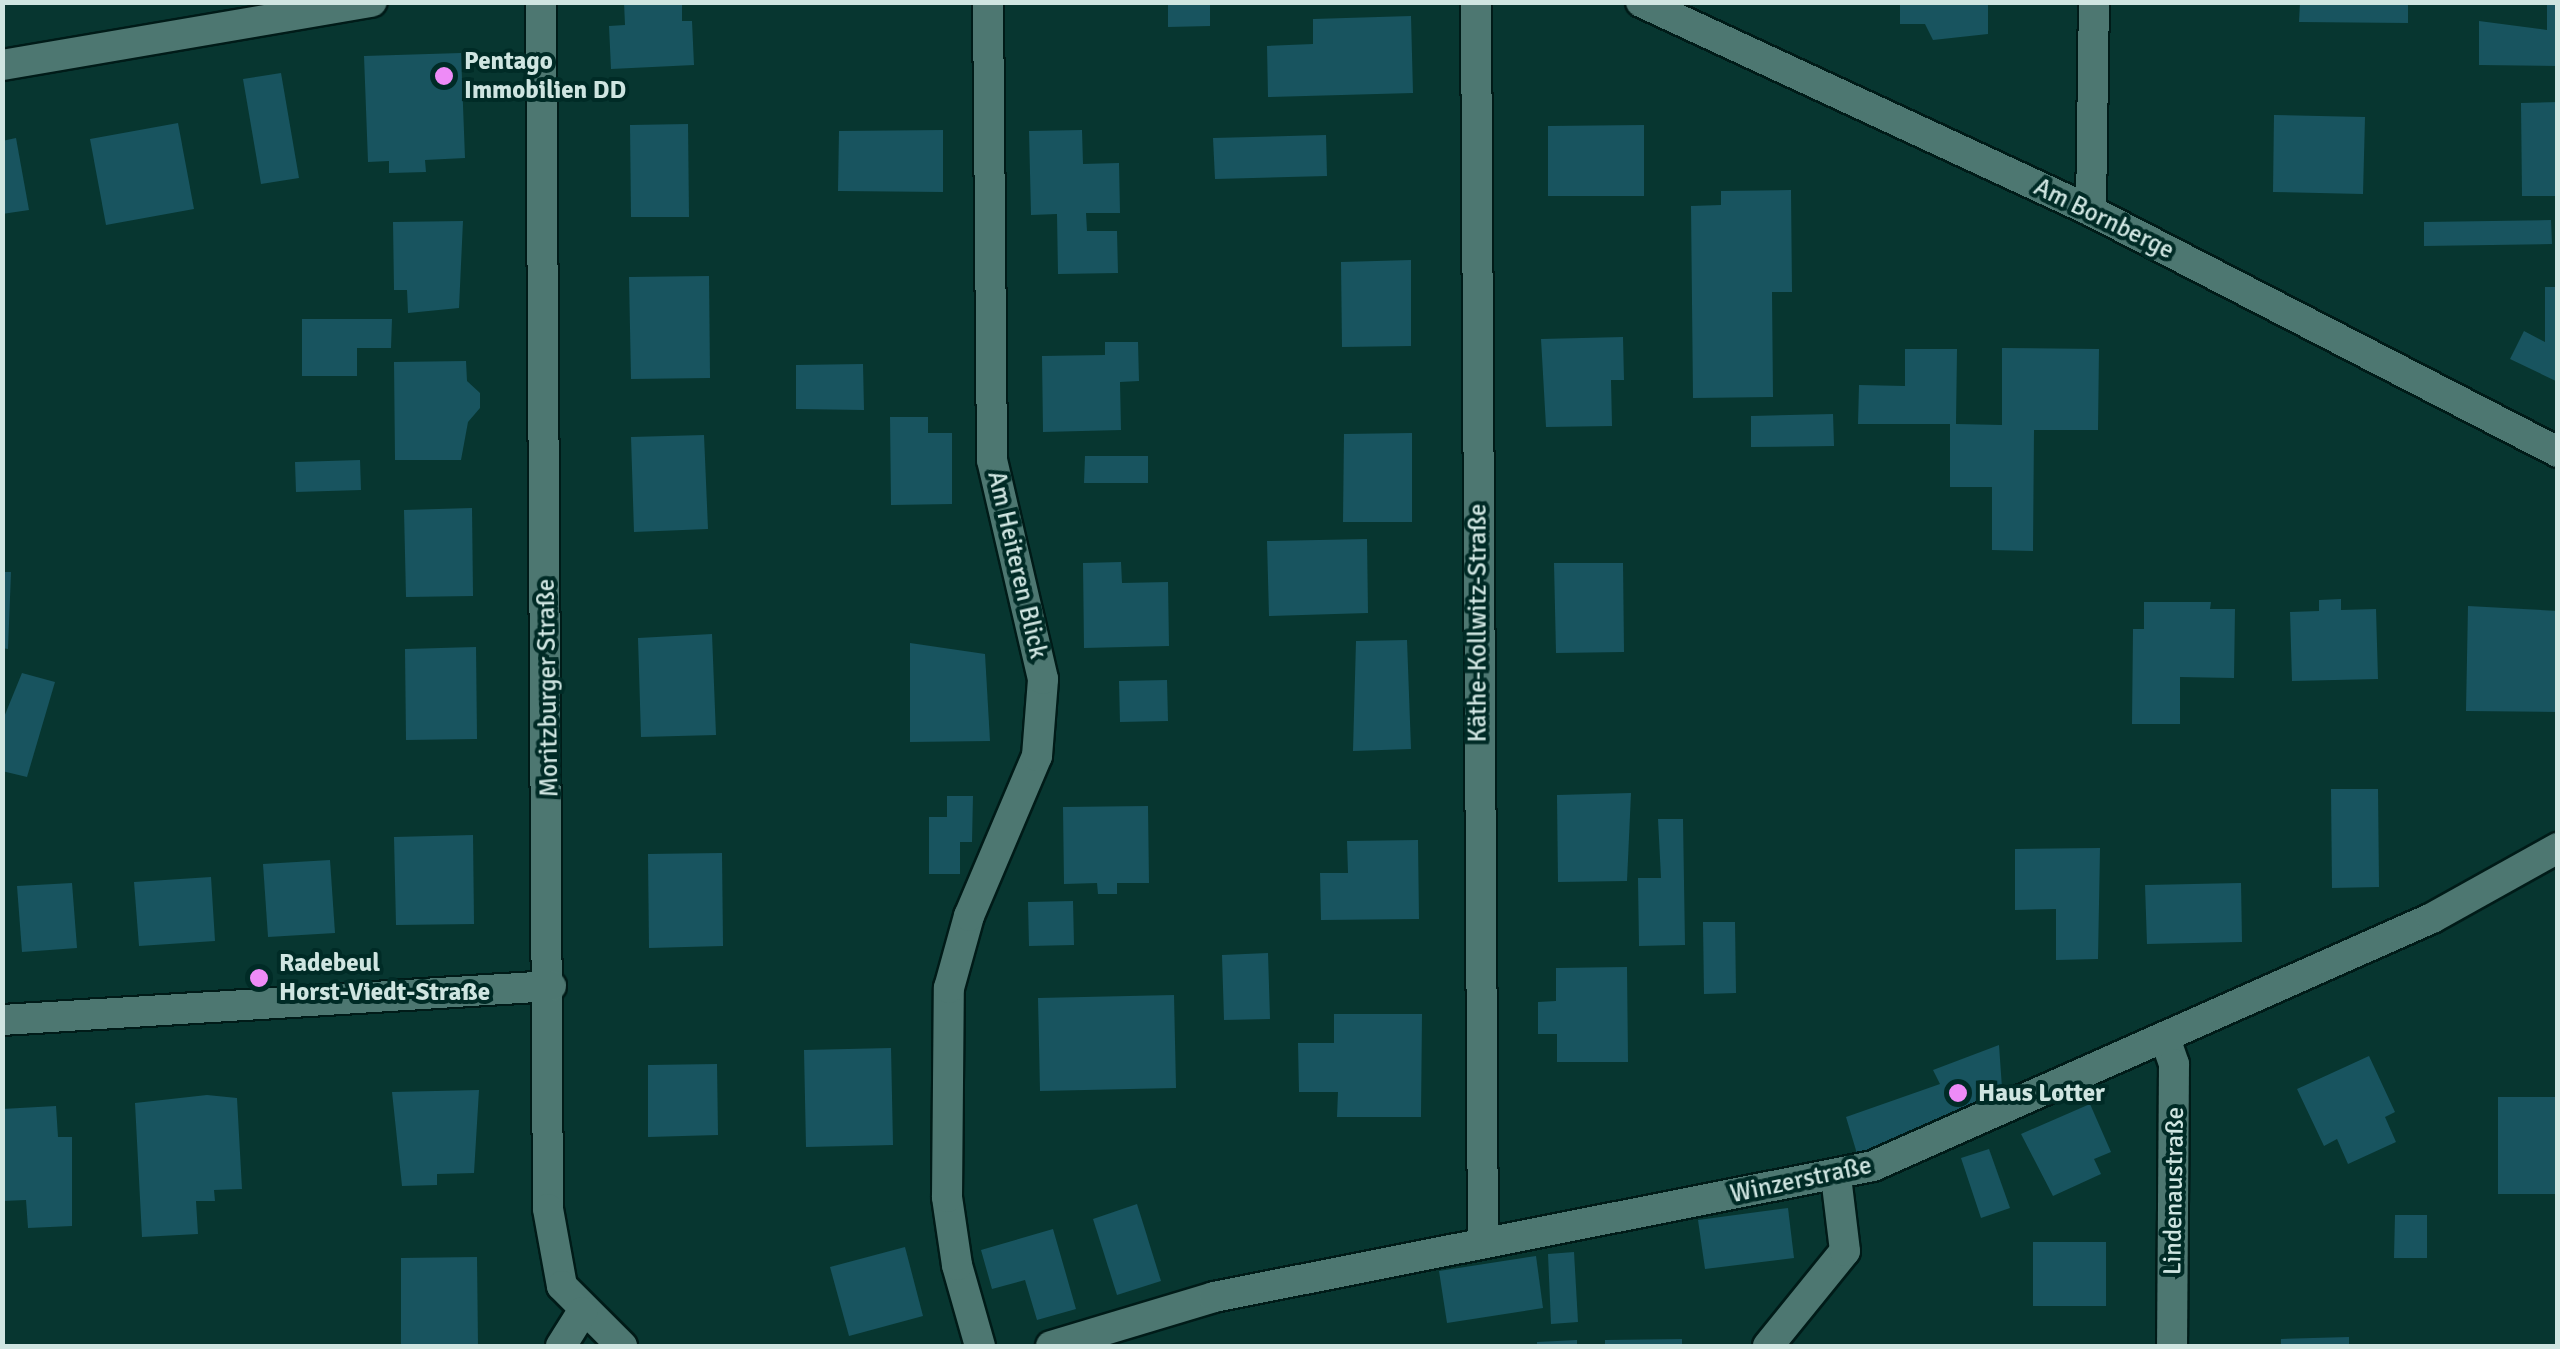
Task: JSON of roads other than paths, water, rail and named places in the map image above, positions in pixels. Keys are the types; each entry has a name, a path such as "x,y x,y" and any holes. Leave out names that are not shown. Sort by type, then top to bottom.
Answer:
{"street":[{"path":"2,65 372,2"},
{"name":"Moritzburger Straße","path":"541,2 551,986 548,1209 562,1286 582,1312 622,1346"},
{"name":"Am Heiteren Blick","path":"980,1346 957,1265 948,1197 949,988 970,916 1037,756 1043,680 992,460 988,2"},
{"name":"Käthe-Kollwitz-Straße","path":"1476,2 1483,1242"},
{"name":"Am Bornberge","path":"1641,2 2091,210 2558,452"},
{"path":"2091,210 2094,2"},
{"name":"Winzerstraße","path":"1050,1346 1214,1297 1483,1242 1836,1177 1992,1117 2432,918 2558,848"},
{"path":"2,1020 551,986"},
{"name":"Lindenaustraße","path":"2165,1038 2174,1064 2172,1346"},
{"path":"1768,1346 1844,1250 1836,1177"},
{"path":"561,1346 582,1312"}],"place":[{"name":"Pentago Immobilien DD","path":"444,76"},
{"name":"Radebeul Horst-Viedt-Straße","path":"259,978"},
{"name":"Haus Lotter","path":"1958,1093"}]}
